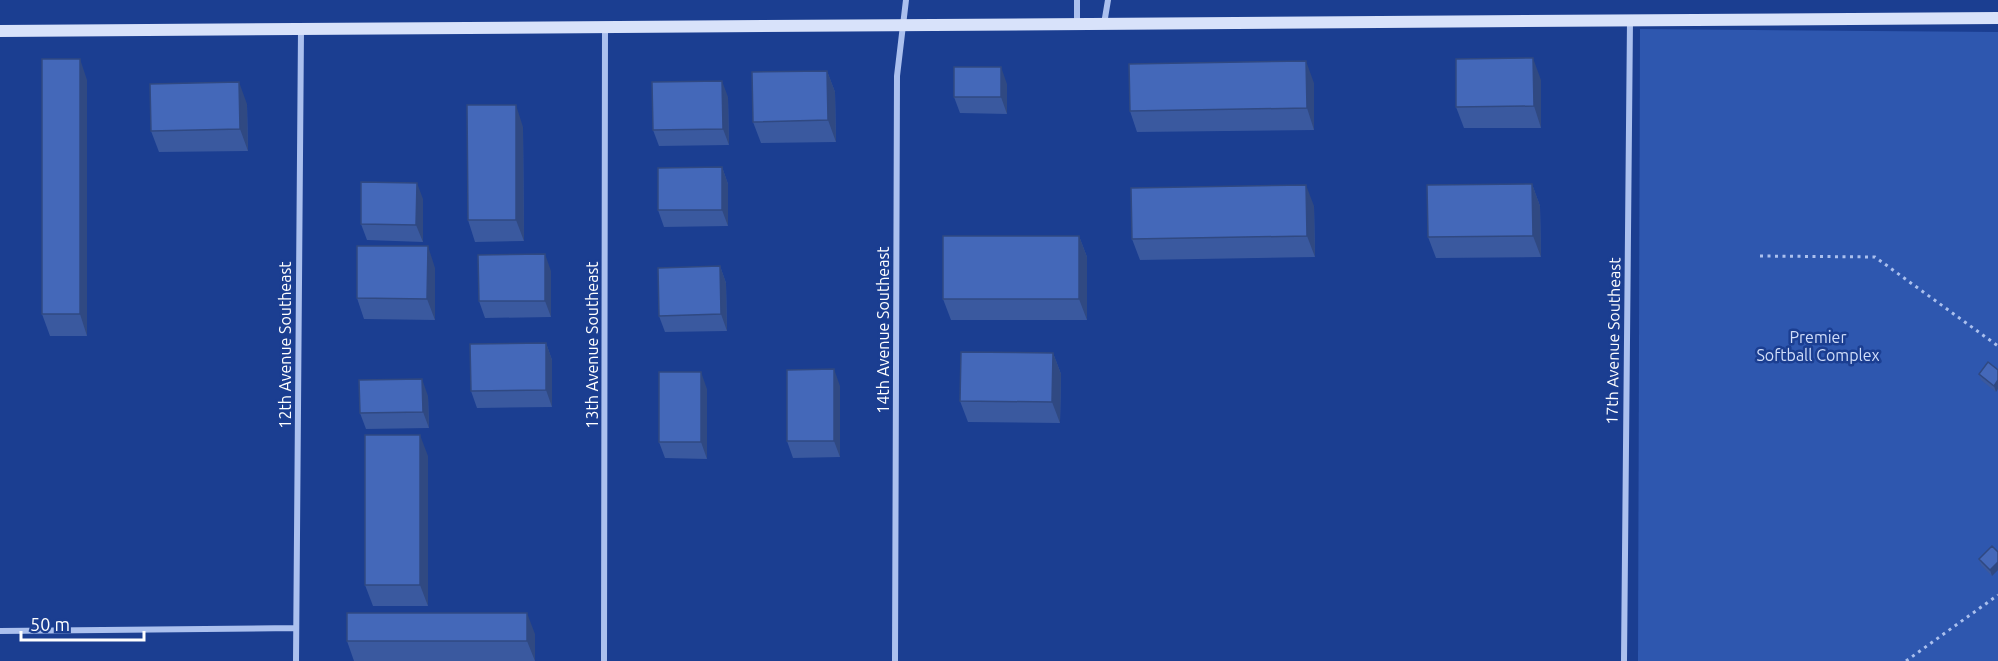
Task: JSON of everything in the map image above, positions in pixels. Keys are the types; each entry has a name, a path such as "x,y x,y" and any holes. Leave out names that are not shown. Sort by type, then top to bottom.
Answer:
{"street":[{"name":"14th Avenue Southeast","path":"895,661 897,76 901,26 906,0"},
{"path":"1077,0 1077,26"},
{"path":"1104,25 1108,0"},
{"path":"0,31 1077,26 1998,18"},
{"name":"17th Avenue Southeast","path":"1623,661 1630,20"},
{"name":"13th Avenue Southeast","path":"604,661 605,29"},
{"name":"12th Avenue Southeast","path":"296,661 301,30"},
{"path":"0,632 296,628"}],"path":[{"path":"1760,256 1875,257 1998,346"},
{"path":"1906,661 1998,595"}],"green space":[{"name":"Premier Softball Complex","path":"1640,29 1998,32 1998,661 1638,661"}],"building":[{"path":"1533,58 1534,106 1456,107 1456,59"},
{"path":"42,59 80,59 80,314 42,314"},
{"path":"1306,61 1307,108 1130,111 1129,64"},
{"path":"954,67 1001,67 1001,97 954,97"},
{"path":"827,71 828,120 753,122 752,72"},
{"path":"722,81 723,129 653,130 652,82"},
{"path":"239,82 240,129 151,131 150,84"},
{"path":"467,105 516,105 516,220 468,220"},
{"path":"722,167 722,210 658,210 658,168"},
{"path":"361,182 417,183 416,225 361,224"},
{"path":"1532,184 1533,236 1428,237 1427,185"},
{"path":"1306,185 1307,236 1132,239 1131,188"},
{"path":"943,236 1079,236 1079,299 943,299"},
{"path":"357,246 428,246 427,299 357,298"},
{"path":"545,254 545,301 479,301 478,255"},
{"path":"720,266 721,314 659,316 658,268"},
{"path":"546,343 546,390 471,391 470,344"},
{"path":"961,352 1053,353 1052,402 960,401"},
{"path":"1988,362 1998,370 1998,380 1994,386 1979,374"},
{"path":"834,369 834,441 787,441 787,370"},
{"path":"659,372 701,372 701,442 659,442"},
{"path":"422,379 423,412 360,413 359,380"},
{"path":"365,435 420,435 420,585 365,585"},
{"path":"1992,546 1998,552 1998,562 1990,570 1979,559"},
{"path":"347,613 527,613 527,641 347,641"}]}
